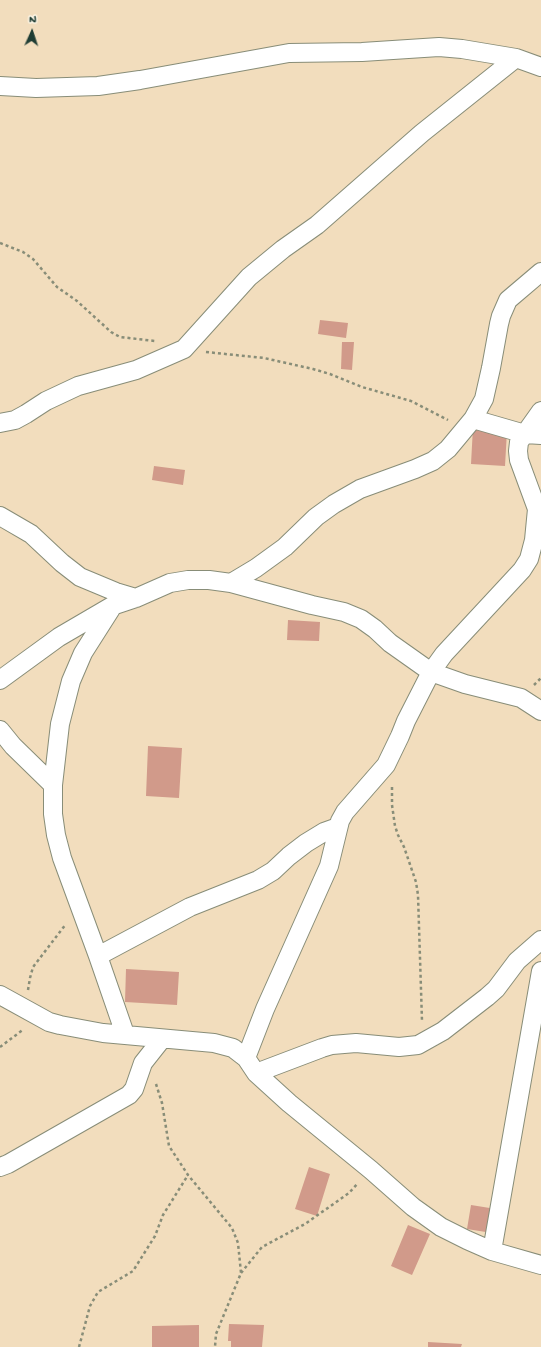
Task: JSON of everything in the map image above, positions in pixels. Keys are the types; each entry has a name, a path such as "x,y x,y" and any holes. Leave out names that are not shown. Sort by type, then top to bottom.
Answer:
{"street":[{"path":"0,86 36,88 98,86 140,80 289,53 362,52 439,47 462,49 516,58 541,67"},
{"path":"0,423 15,420 46,401 78,386 136,370 184,349 249,277 317,224 422,133 516,58"},
{"path":"231,584 285,547 316,517 334,504 360,489 433,461 448,449 473,419 484,399 500,320 508,300 541,272"},
{"path":"246,1058 265,1008 329,866 338,827 345,812 386,765 431,672 444,654 522,570 529,559 534,540 536,509 519,460 518,451 519,442 533,435 541,411"},
{"path":"473,419 533,435"},
{"path":"0,516 31,534 62,563 80,577 116,592 136,598"},
{"path":"0,680 59,637 112,606 136,598 170,583 188,580 202,580 231,584 344,612 361,618 390,643 431,672 465,684 521,698 541,710"},
{"path":"112,606 83,652 72,681 60,724 53,785 53,814 56,835 62,858 98,956 124,1034"},
{"path":"0,730 13,746 53,785"},
{"path":"98,956 190,907 258,880 273,871 306,843 324,832 338,827"},
{"path":"256,1073 332,1045 356,1043 405,1047 418,1045 443,1031 487,997 496,989 517,961 541,940"},
{"path":"492,1251 541,971"},
{"path":"0,995 49,1022 60,1025 103,1033 214,1043 233,1048 246,1058 256,1073 289,1103 371,1170 413,1208 441,1227 492,1251 541,1265"},
{"path":"0,1167 8,1164 129,1095 134,1089 143,1063 162,1038"}],"path":[{"path":"0,243 23,252 33,259 57,287 77,301 111,332 120,337 154,341 184,349 264,358 313,369 362,387 411,401 448,420 473,419"},
{"path":"386,765 392,788 392,804 398,835 404,847 416,882 418,895 423,1042"},
{"path":"0,1047 20,1033 28,1024 27,1009 30,978 34,968 55,938 80,907"},
{"path":"143,1063 154,1080 162,1103 169,1146 188,1175 232,1228 238,1243 241,1273"},
{"path":"215,1347 216,1334 241,1273 262,1248 305,1224 337,1202 353,1189 371,1170"},
{"path":"79,1347 90,1306 98,1292 133,1271 155,1236 163,1215 188,1175"}],"building":[{"path":"320,320 348,323 346,338 318,334"},
{"path":"342,342 354,342 352,370 341,369"},
{"path":"473,427 507,431 505,466 471,464"},
{"path":"154,466 185,470 183,485 152,480"},
{"path":"288,620 320,622 319,641 287,640"},
{"path":"148,746 182,748 179,798 146,796"},
{"path":"126,969 179,972 177,1005 125,1002"},
{"path":"309,1167 330,1174 317,1216 295,1209"},
{"path":"471,1205 496,1209 492,1233 467,1229"},
{"path":"408,1225 430,1234 412,1275 391,1266"},
{"path":"229,1324 264,1325 262,1347 231,1347 231,1341 228,1341"},
{"path":"199,1325 199,1347 152,1347 152,1326"},
{"path":"428,1342 462,1344 461,1347 428,1347"}]}
